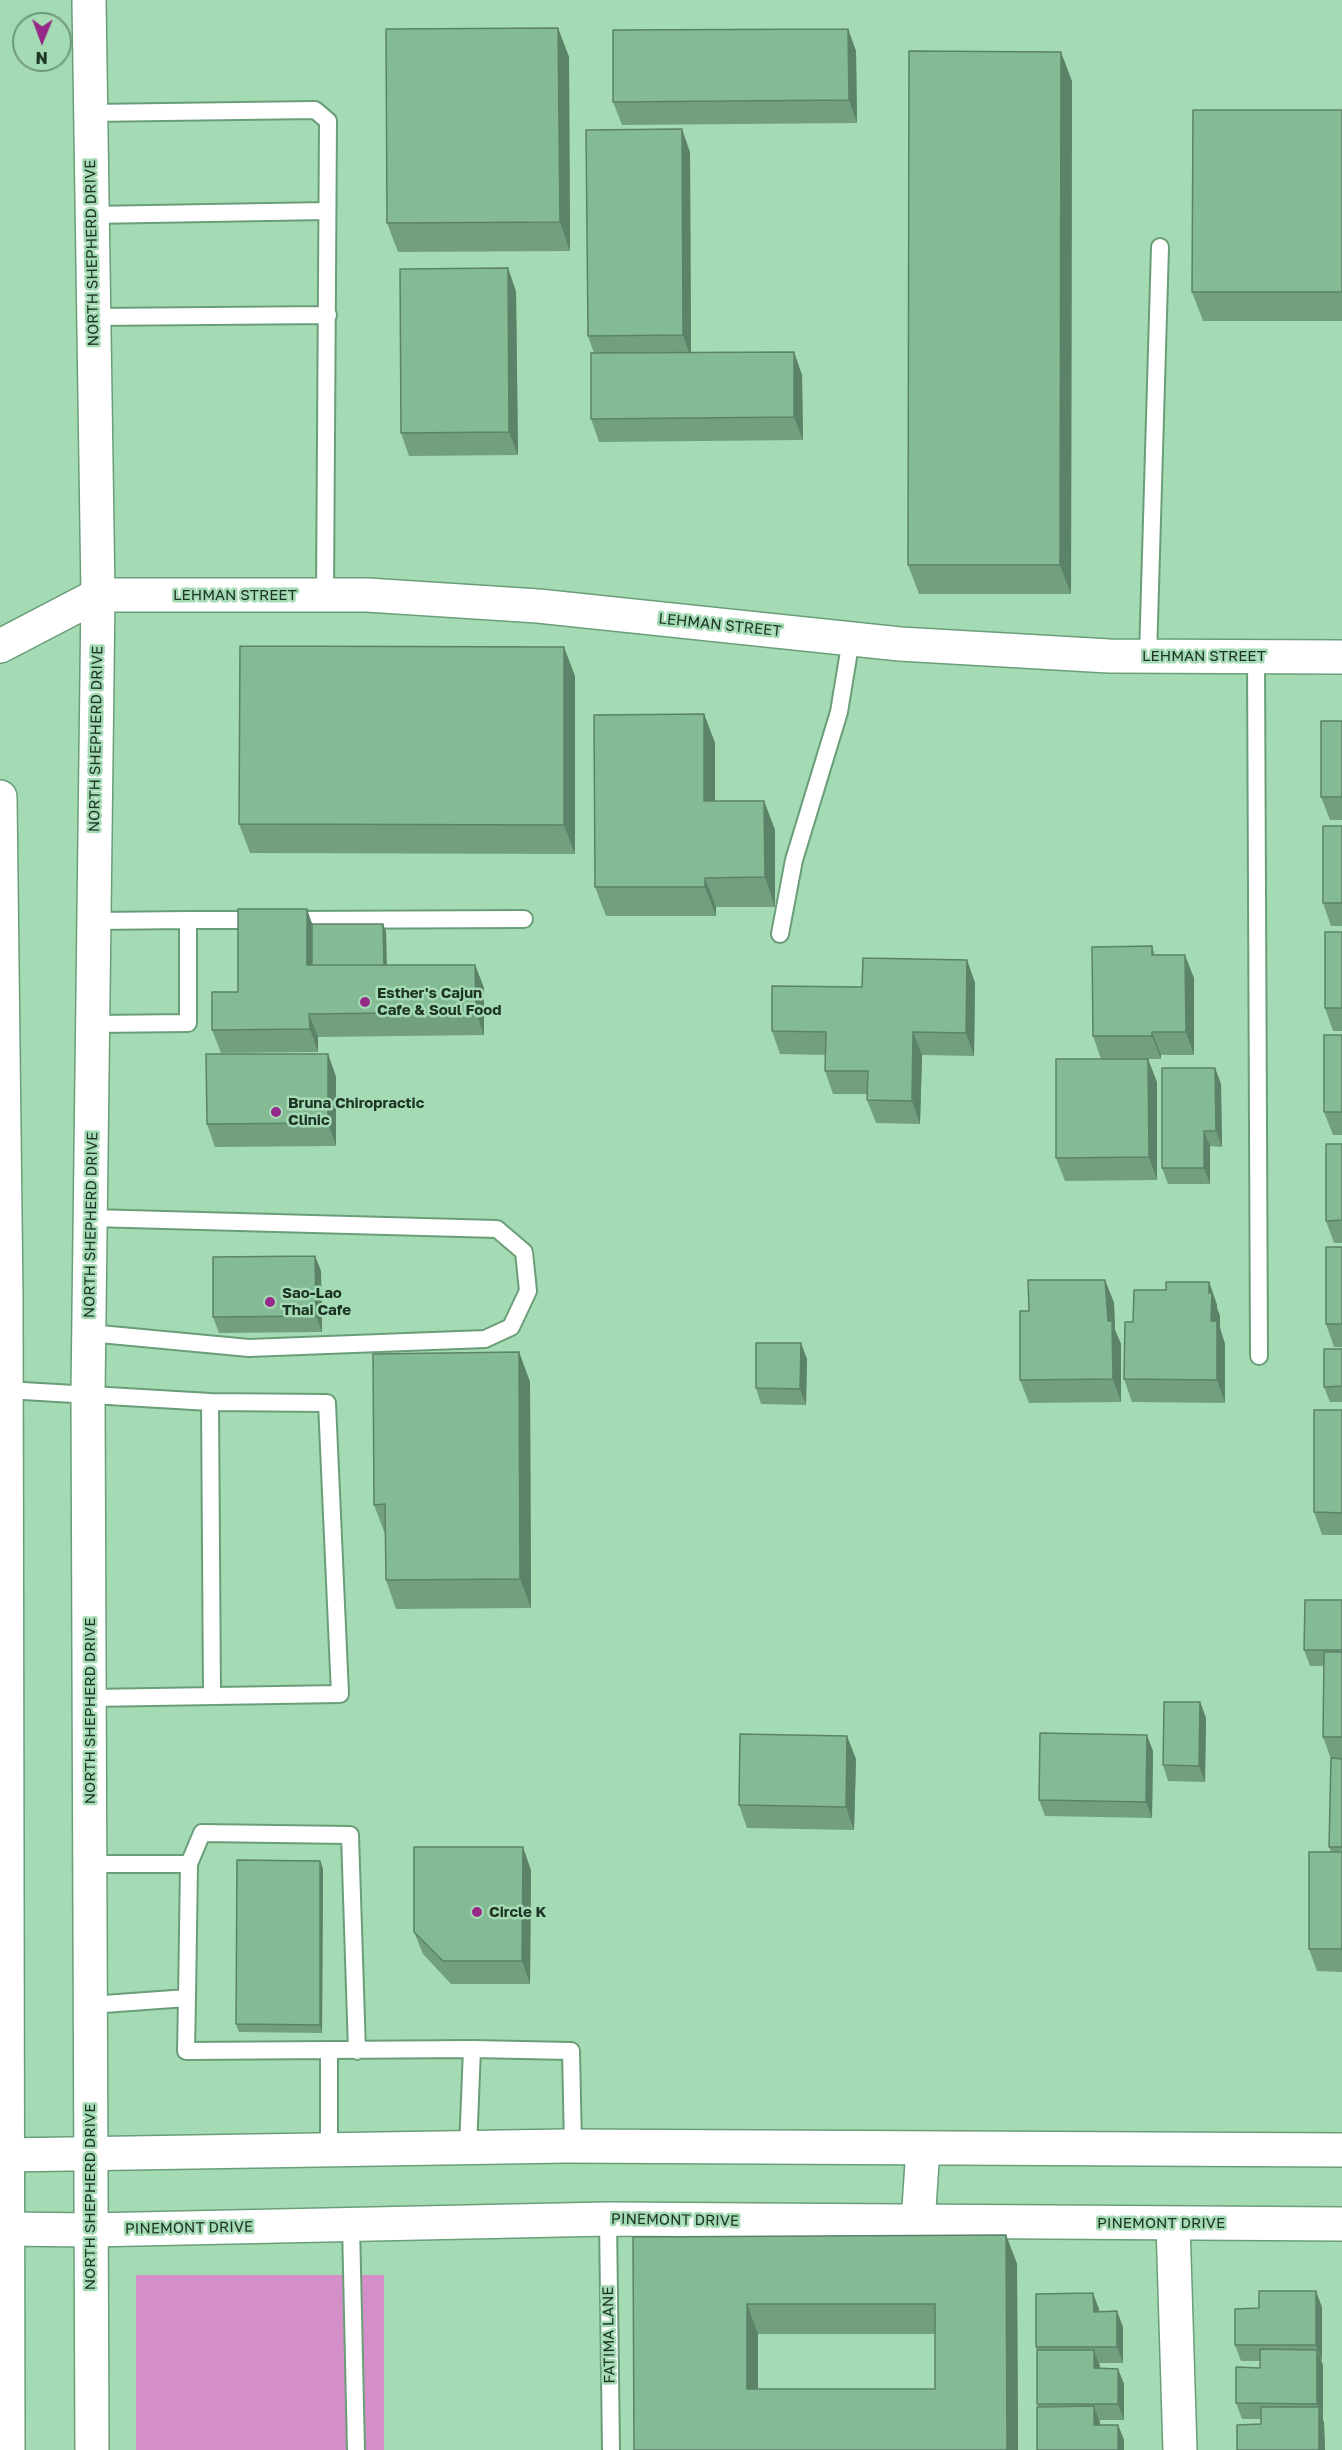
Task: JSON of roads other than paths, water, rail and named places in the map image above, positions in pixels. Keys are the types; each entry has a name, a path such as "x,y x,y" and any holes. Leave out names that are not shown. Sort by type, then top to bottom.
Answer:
{"main road":[{"name":"NORTH SHEPHERD DRIVE","path":"89,0 98,595 88,1393 92,2450"},
{"name":"LEHMAN STREET","path":"98,595 325,595 538,606 851,639 1016,651 1148,656 1342,657"},
{"path":"0,646 98,595"},
{"path":"0,797 6,1390 3,1422 4,2007 8,2450"},
{"path":"7,2155 573,2146 1342,2150"},
{"path":"918,2223 923,2148"},
{"name":"PINEMONT DRIVE","path":"7,2229 90,2230 608,2219 918,2223 1342,2224"},
{"path":"1173,2224 1180,2450"}],"lane":[{"path":"89,112 315,110 328,121 325,595"},
{"path":"91,215 327,211"},
{"path":"1148,656 1160,247"},
{"path":"93,317 328,315"},
{"path":"780,934 794,860 839,712 851,639"},
{"path":"1256,656 1259,1356"},
{"path":"95,921 524,919"},
{"path":"94,1024 188,1023 188,920"},
{"path":"90,1333 249,1348 485,1339 511,1327 528,1291 524,1252 497,1229 91,1218"},
{"path":"6,1390 88,1393 210,1402 327,1403 340,1694 90,1698"},
{"path":"210,1402 212,1696"},
{"path":"357,2051 350,1835 202,1833 189,1864 186,2051 329,2052 472,2049 572,2051 573,2146"},
{"path":"90,1864 189,1864"},
{"path":"90,2005 187,1998"},
{"path":"468,2148 472,2049"},
{"path":"329,2052 329,2151"},
{"name":"FATIMA LANE","path":"608,2219 610,2450"},
{"path":"351,2225 356,2450"}],"place":[{"name":"Esther's Cajun Cafe & Soul Food","path":"365,1002"},
{"name":"Bruna Chiropractic Clinic","path":"276,1112"},
{"name":"Sao-Lao Thai Cafe","path":"270,1302"},
{"name":"Circle K","path":"477,1912"}]}
